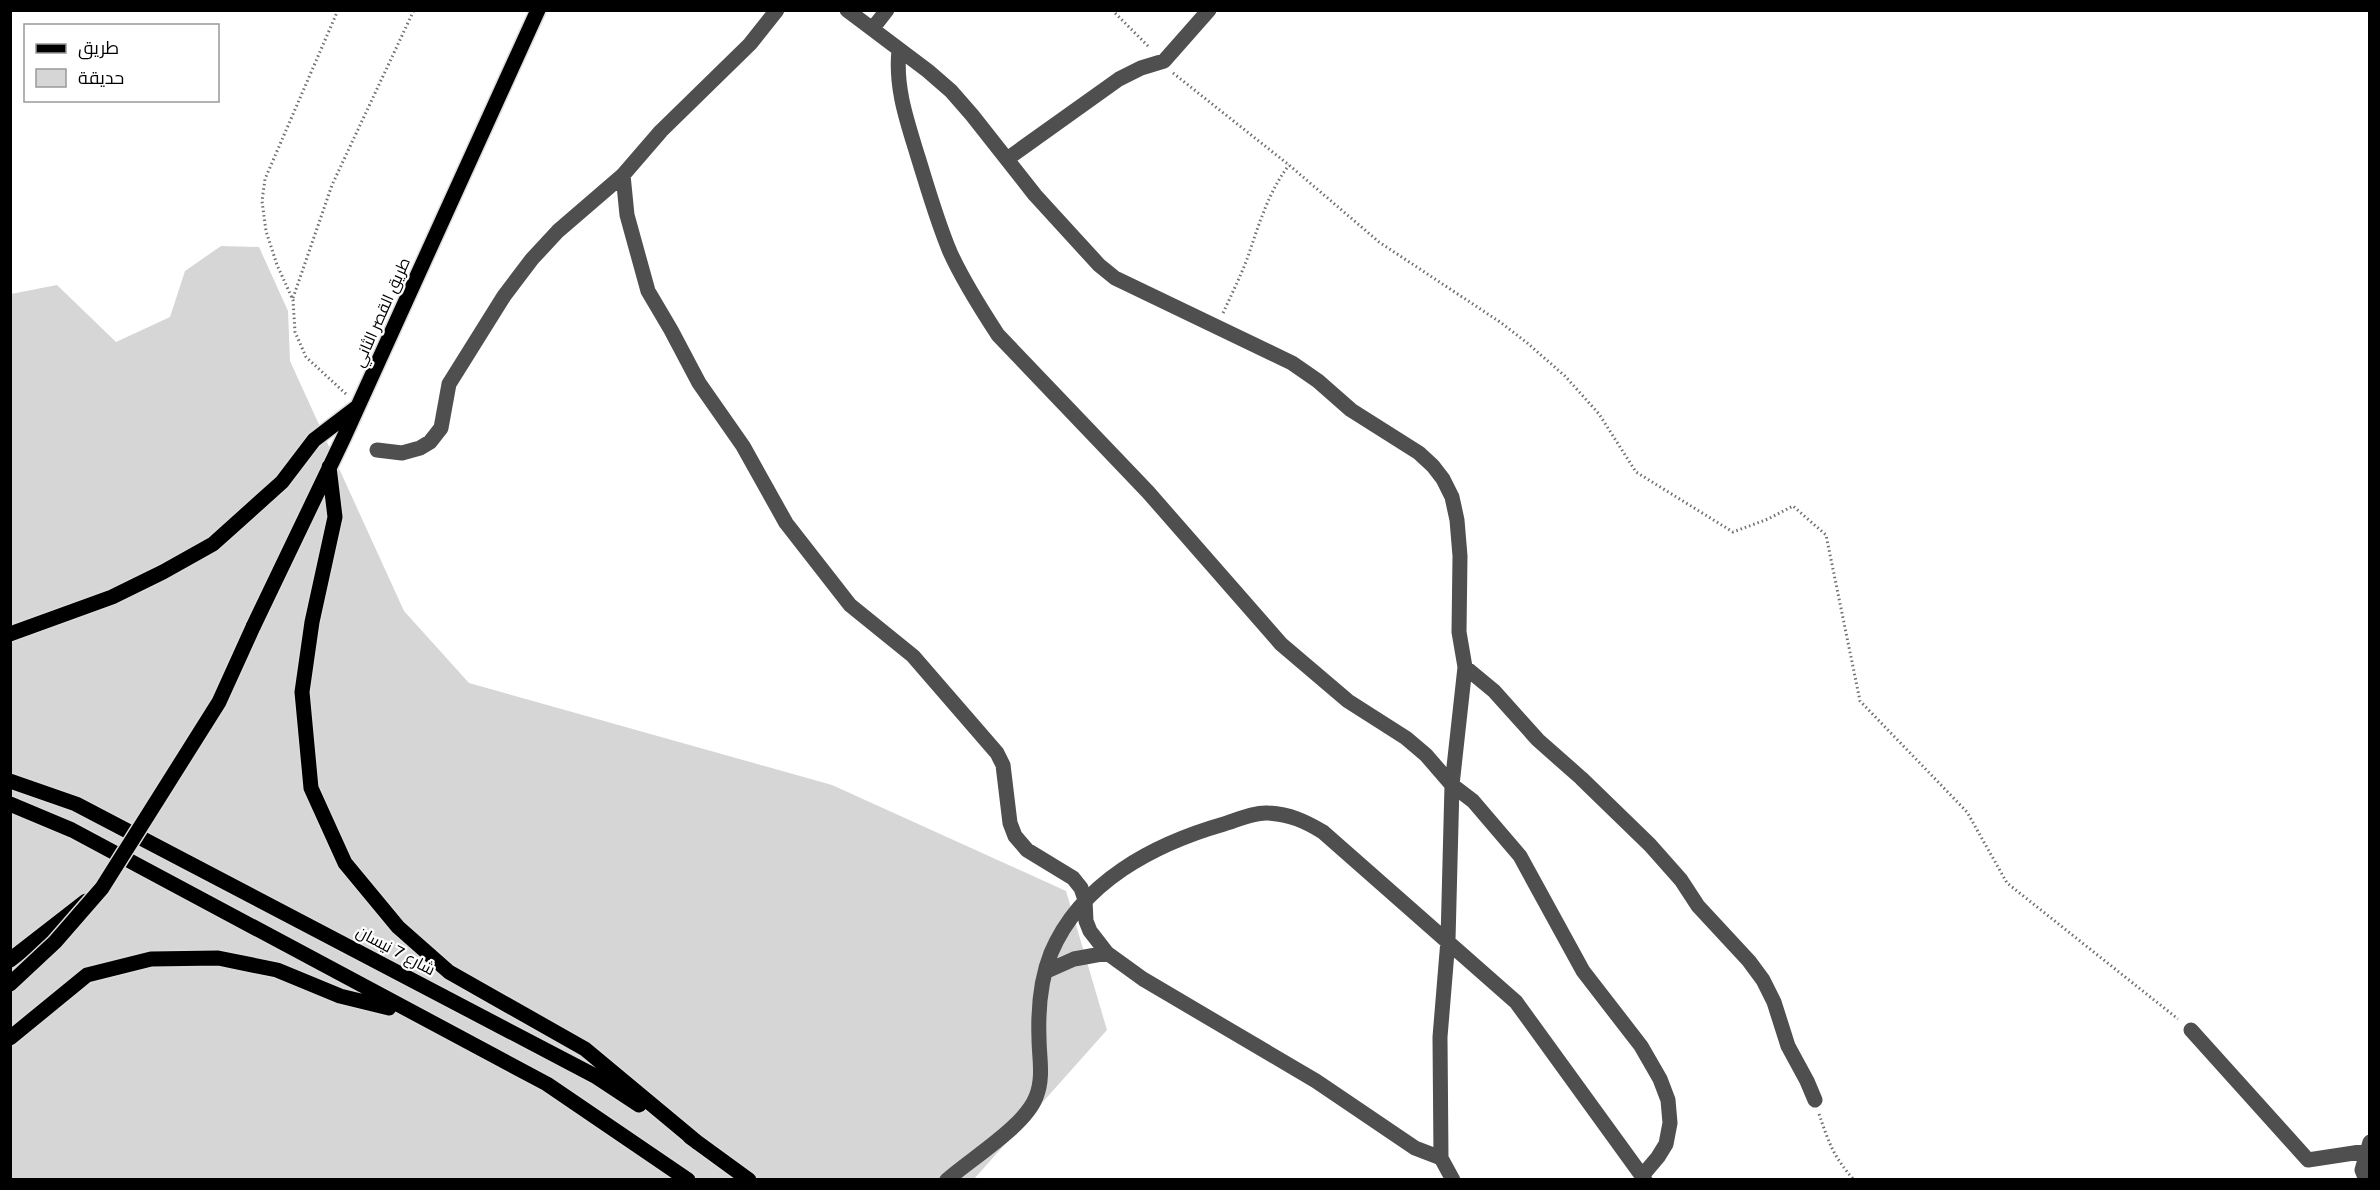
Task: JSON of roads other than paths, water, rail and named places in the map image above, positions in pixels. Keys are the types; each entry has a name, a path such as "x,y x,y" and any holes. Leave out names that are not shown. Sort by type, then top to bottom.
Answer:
{"main road":[{"name":"طريق القصر الثاني","path":"102,888 219,702 359,406 538,10"},
{"path":"10,634 112,597 213,544 282,482 314,440 359,406"},
{"path":"329,467 335,517 316,603 302,692 311,788 345,863 398,927 449,972 585,1049 698,1143"},
{"name":"شارع 7 نيسان","path":"10,781 76,804 595,1076 698,1143 748,1179"},
{"path":"15,807 72,830 547,1084 688,1179"},
{"path":"10,960 102,888"},
{"path":"10,984 55,942 102,888"},
{"path":"10,1038 87,975 151,959 218,958 277,970 340,996 412,1013"}],"street":[{"path":"377,450 402,453 420,448 430,442 441,428 449,384 504,296 532,259 558,231 623,175 661,131 750,44 777,10"},
{"path":"847,10 951,91 1035,195 1099,265 1122,282 1292,363 1351,410 1419,453 1443,479 1452,497 1456,520 1460,556 1460,632 1465,667 1452,785 1448,940 1440,1037 1441,1158 1453,1179"},
{"path":"873,28 887,10"},
{"path":"1006,159 1119,79 1141,68 1164,61 1209,10"},
{"path":"899,50 897,70 899,92 934,208 950,253 998,335 1148,492 1281,644 1348,700 1426,754 1452,785 1473,801 1520,856 1530,869 1539,892 1555,917 1583,971 1641,1046 1660,1079 1668,1100 1670,1123 1666,1144 1644,1178 1516,1002 1323,832 1304,820 1265,812 1211,827 1171,842 1139,859 1098,887 1085,900 1059,937 1051,954 1043,986 1040,1015 1040,1080 1037,1096 1031,1108 1017,1124 948,1179"},
{"path":"623,175 627,215 648,291 699,383 743,446 786,523 850,605 913,656 997,753 1003,765 1006,781 1010,824 1019,843 1073,878 1081,888 1085,900 1086,921 1090,931 1107,953 1143,979 1316,1081 1415,1148 1441,1158"},
{"path":"1465,667 1494,691 1556,758 1581,777 1650,845 1681,880 1698,906 1749,961 1763,980 1774,1002 1788,1046 1808,1081 1815,1101"},
{"path":"1047,971 1074,959 1107,953"},
{"path":"2191,1030 2308,1160 2368,1147 2362,1170 2366,1179"}]}
